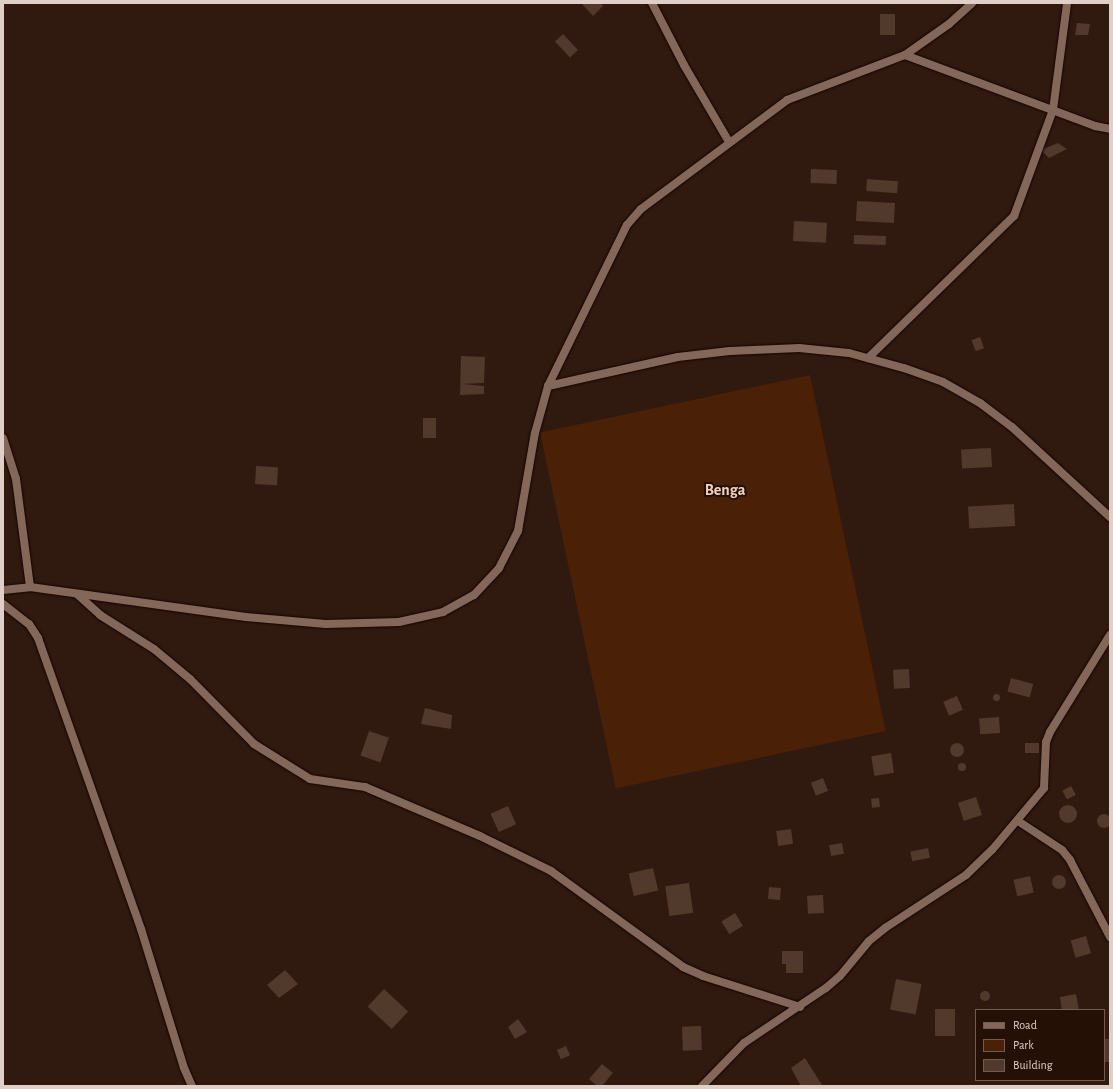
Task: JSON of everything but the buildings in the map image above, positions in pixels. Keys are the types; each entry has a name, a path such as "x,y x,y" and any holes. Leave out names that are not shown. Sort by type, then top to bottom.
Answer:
{"street":[{"path":"652,3 684,65 729,142"},
{"path":"3,590 30,588 246,618 326,624 399,622 443,612 474,595 494,574 518,531 535,433 548,386 627,225 641,209 787,100 905,54 949,24 972,3"},
{"path":"868,358 1014,216 1053,110 1067,3"},
{"path":"905,54 1053,110 1110,129"},
{"path":"548,386 678,357 730,351 798,348 849,353 943,382 980,403 1012,427 1110,517"},
{"path":"3,438 16,479 30,588"},
{"path":"76,594 100,615 154,649 190,679 254,744 310,779 365,787 480,836 551,871 683,967 702,976 800,1007"},
{"path":"3,604 29,624 38,638 141,929 184,1068 192,1086"},
{"path":"702,1086 744,1043 800,1007 840,976 869,941 884,928 966,875 1018,821 1044,788 1046,742 1050,732 1110,635"},
{"path":"1018,821 1062,850 1070,860 1110,937"}],"green space":[{"path":"810,375 886,731 616,788 540,432"}],"district":[{"name":"Benga","path":"725,490"}]}
